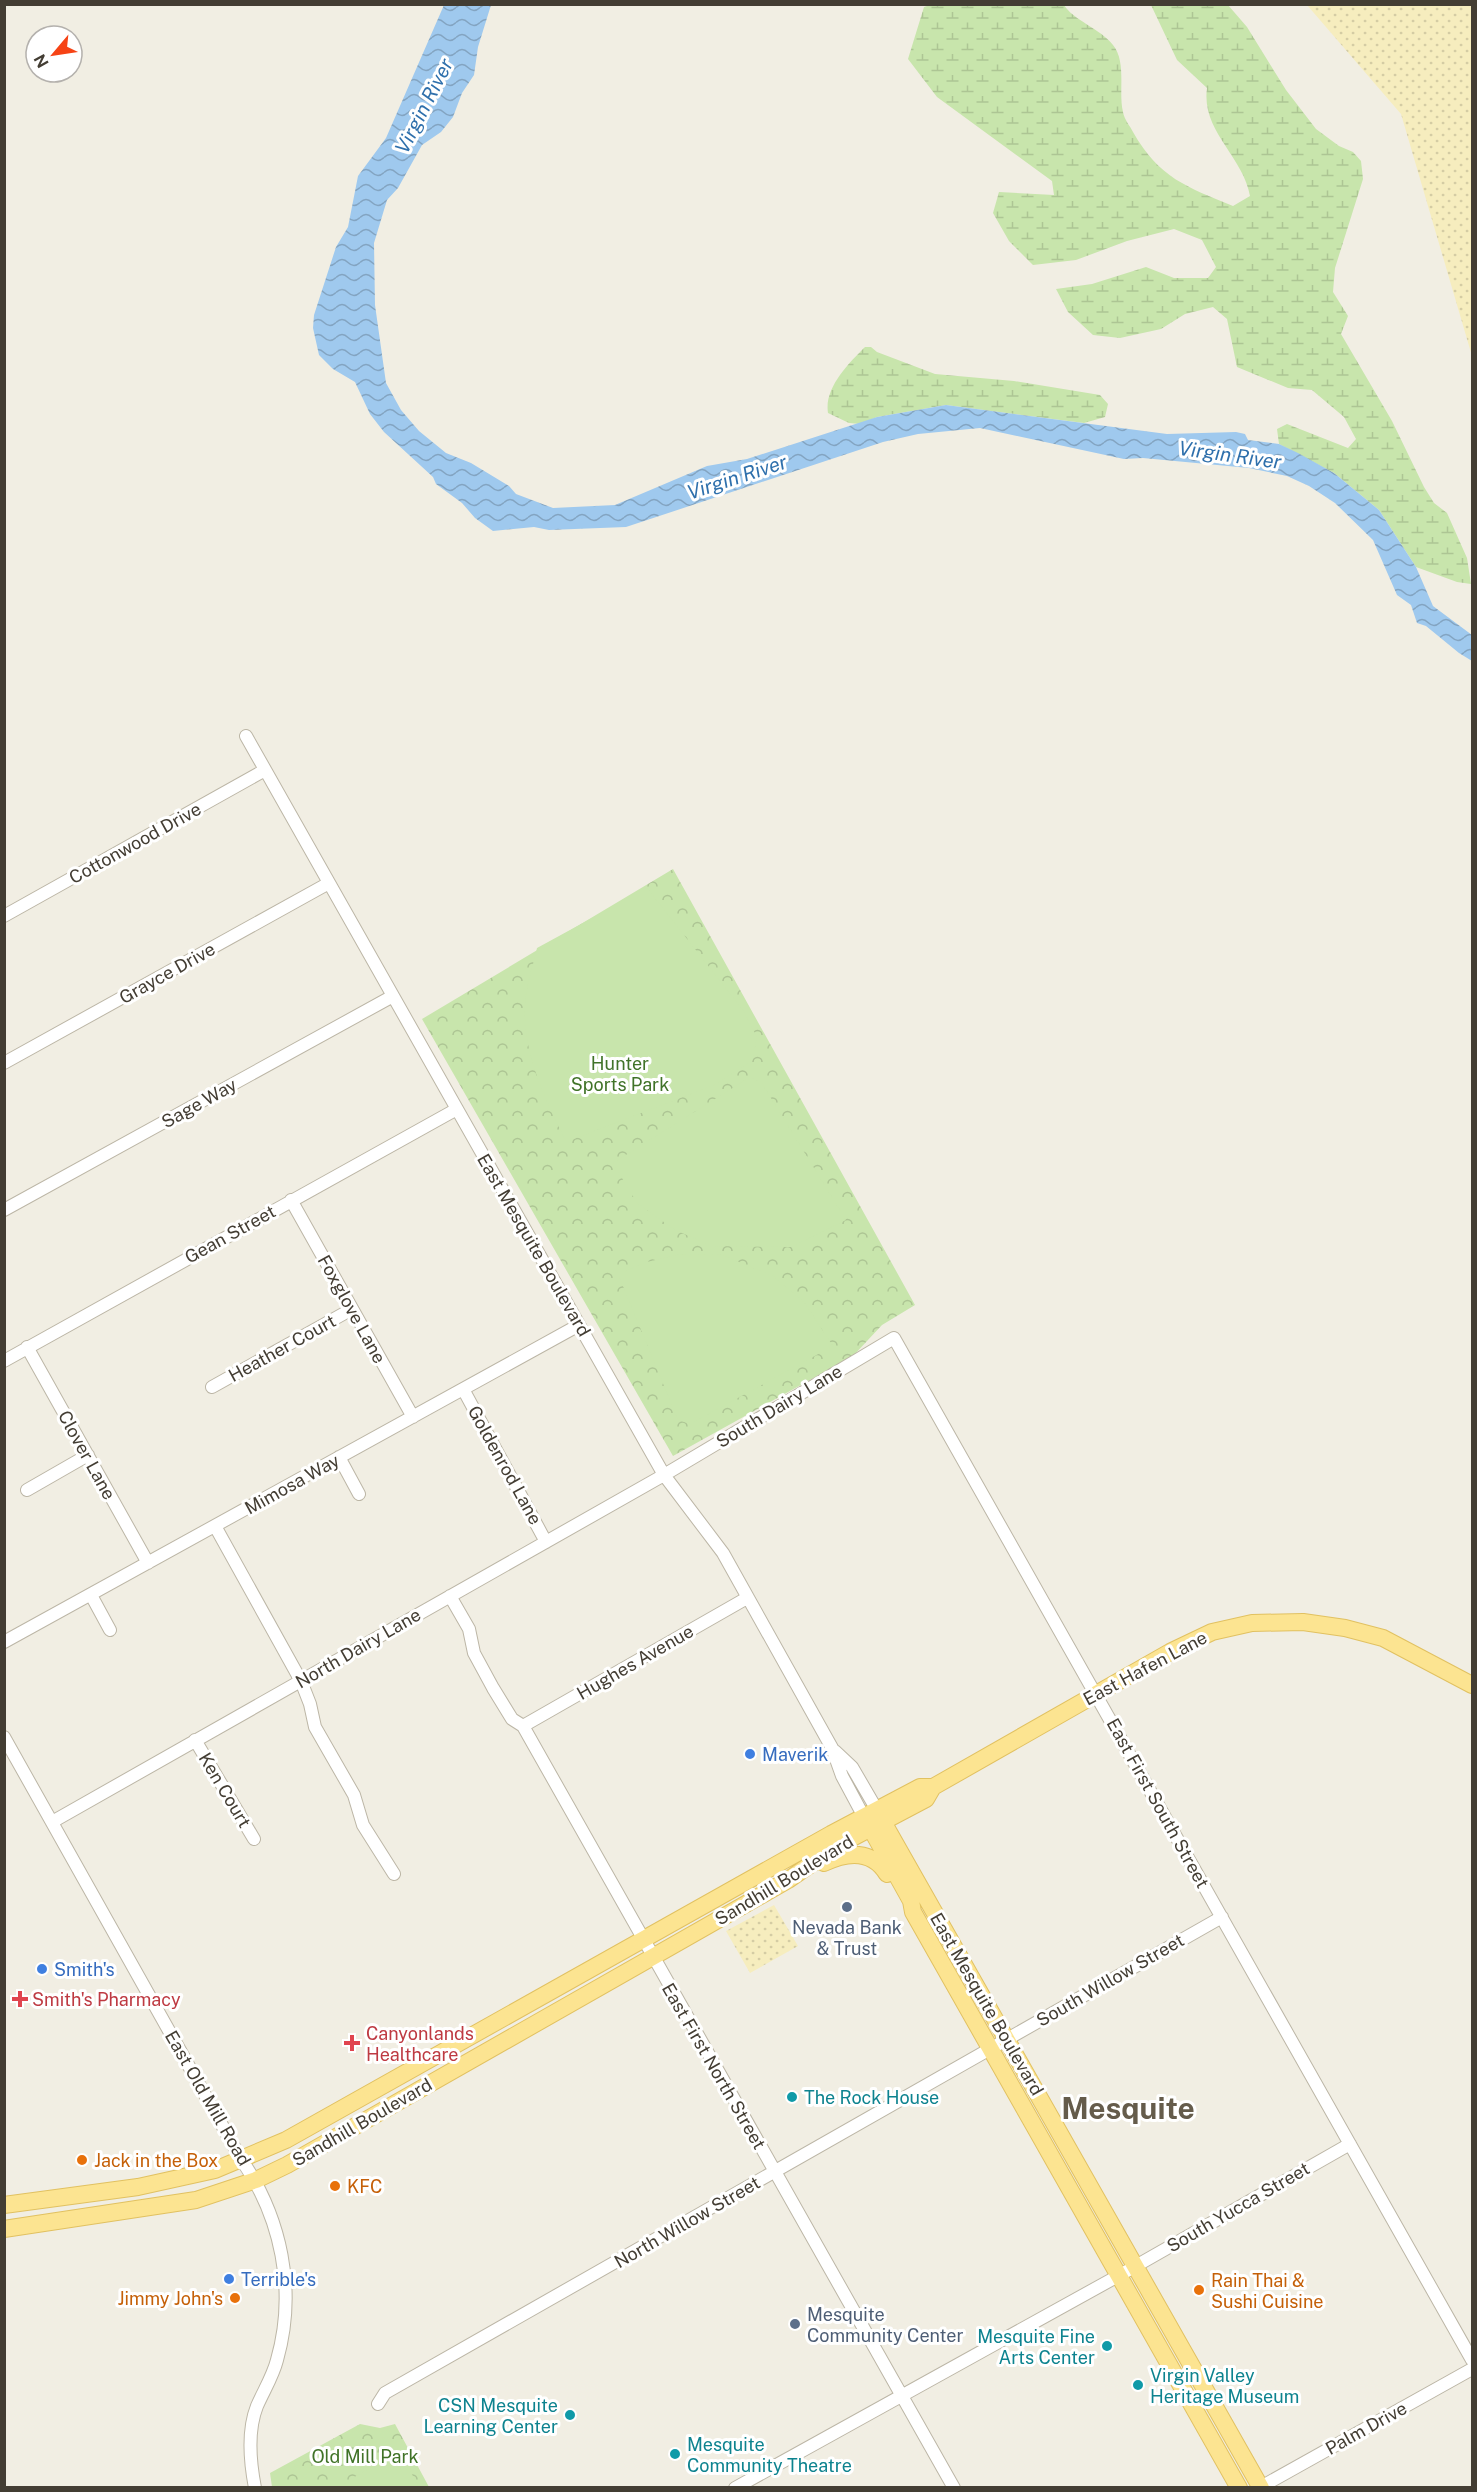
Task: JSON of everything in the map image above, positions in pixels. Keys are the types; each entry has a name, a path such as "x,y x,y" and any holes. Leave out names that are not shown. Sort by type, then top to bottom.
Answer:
{"main road":[{"name":"East Hafen Lane","path":"874,1819 920,1787 933,1788 1096,1694 1212,1632 1252,1623 1303,1622 1345,1628 1383,1638 1473,1685"},
{"name":"Sandhill Boulevard","path":"4,2229 189,2201 256,2180 287,2165 423,2086 647,1948 874,1819"},
{"name":"Sandhill Boulevard","path":"4,2205 138,2187 214,2170 286,2140 493,2025 788,1880 874,1819"},
{"name":"East Mesquite Boulevard","path":"874,1819 911,1901 913,1911 999,2044"},
{"name":"East Mesquite Boulevard","path":"874,1819 1127,2271"},
{"path":"788,1880 838,1857 863,1854 873,1858 885,1869 905,1904 913,1911"},
{"path":"423,2086 433,2074 491,2041 493,2025"},
{"path":"1127,2271 1260,2487"},
{"path":"1127,2271 1239,2487"}],"street":[{"name":"East Mesquite Boulevard","path":"246,736 664,1475 701,1520 832,1748 842,1776 874,1819"},
{"name":"Cottonwood Drive","path":"4,916 265,770"},
{"name":"Grayce Drive","path":"4,1063 329,883"},
{"name":"Sage Way","path":"4,1210 393,996"},
{"name":"Gean Street","path":"4,1361 457,1109"},
{"name":"Foxglove Lane","path":"291,1200 413,1417"},
{"name":"Heather Court","path":"212,1387 352,1309"},
{"name":"Mimosa Way","path":"4,1642 579,1325"},
{"name":"South Dairy Lane","path":"664,1475 894,1338"},
{"name":"East First South Street","path":"894,1338 1473,2360"},
{"name":"Clover Lane","path":"27,1347 148,1563"},
{"name":"Goldenrod Lane","path":"463,1389 546,1542"},
{"path":"27,1490 88,1455"},
{"path":"339,1457 359,1494"},
{"name":"North Dairy Lane","path":"52,1822 664,1475"},
{"path":"214,1526 301,1680 315,1727 354,1795 363,1825 394,1874"},
{"path":"91,1595 110,1630"},
{"name":"East First North Street","path":"450,1596 469,1629 474,1653 493,1688 512,1719 523,1726 954,2487"},
{"name":"Hughes Avenue","path":"523,1726 747,1598"},
{"name":"East Old Mill Road","path":"4,1737 241,2159 256,2180 276,2224 280,2241 284,2306 278,2358 256,2408 252,2428 255,2487"},
{"name":"Ken Court","path":"195,1740 254,1839"},
{"name":"South Willow Street","path":"999,2044 1222,1917"},
{"name":"North Willow Street","path":"378,2404 385,2393 999,2044"},
{"name":"South Yucca Street","path":"735,2487 1127,2271 1350,2144"},
{"name":"Palm Drive","path":"1260,2487 1473,2369"}],"green space":[{"path":"930,5 1064,5 1113,45 1120,60 1124,115 1143,148 1153,160 1164,171 1188,186 1233,206 1250,196 1246,182 1210,117 1207,88 1177,60 1151,5 1228,5 1247,27 1286,90 1316,129 1339,146 1353,152 1361,161 1363,179 1335,268 1333,292 1348,316 1341,334 1392,421 1424,487 1434,503 1447,513 1467,558 1471,584 1457,582 1416,567 1379,510 1334,473 1279,444 1277,429 1287,424 1348,448 1356,439 1344,417 1312,390 1288,388 1237,367 1227,319 1213,307 1185,314 1161,329 1120,338 1093,335 1068,312 1056,289 1092,284 1146,267 1174,278 1208,278 1216,267 1202,240 1174,229 1127,241 1076,260 1033,265 1009,241 993,213 999,192 1054,195 1052,181 937,97 908,59 924,7"},
{"path":"865,347 871,347 877,352 935,374 1014,381 1100,395 1108,404 1105,417 1084,423 946,405 877,417 860,424 849,423 828,413 828,404 833,386 851,361"},
{"name":"Hunter Sports Park","path":"673,869 915,1305 882,1325 853,1356 673,1456 422,1019"},
{"path":"647,888 743,1010 757,1037 752,1061 714,1085 566,1142 537,1077 525,1025 525,1000 537,948"},
{"path":"750,1077 761,1082 846,1220 791,1247 712,1246 675,1230 637,1203 613,1163"},
{"path":"681,1254 722,1255 773,1276 804,1302 833,1346 690,1424 678,1420 618,1274 647,1262"},
{"name":"Old Mill Park","path":"360,2424 380,2428 395,2424 429,2487 272,2487 270,2473"},
{"path":"403,2458 419,2487 341,2487 370,2468"}],"sand":[{"path":"1307,5 1472,5 1472,356 1401,114"},
{"path":"774,1905 798,1946 750,1973 726,1931"}],"water":[{"name":"Virgin River","path":"444,5 491,5 478,47 474,75 462,93 453,117 441,132 422,145 398,188 387,200 374,243 375,305 386,383 401,410 419,431 446,453 471,463 509,486 516,494 553,508 615,505 707,466 747,459 877,417 946,405 1167,434 1236,432 1245,434 1248,440 1279,444 1298,453 1334,473 1379,510 1416,567 1433,606 1472,635 1472,661 1426,626 1417,623 1411,605 1397,595 1373,540 1335,503 1309,486 1287,476 1249,468 1143,458 1124,459 980,428 918,434 883,442 626,527 549,530 534,527 493,531 475,518 462,503 436,484 433,477 384,432 370,414 355,382 333,369 319,355 313,328 314,315 336,247 348,227 358,176 386,138"}],"place":[{"name":"Maverik","path":"750,1754"},
{"name":"Nevada Bank & Trust","path":"847,1907"},
{"name":"Smith's","path":"42,1969"},
{"name":"Smith's Pharmacy","path":"20,1999"},
{"name":"Canyonlands Healthcare","path":"352,2043"},
{"name":"The Rock House","path":"792,2097"},
{"name":"Jack in the Box","path":"82,2160"},
{"name":"KFC","path":"335,2186"},
{"name":"Terrible's","path":"229,2279"},
{"name":"Rain Thai & Sushi Cuisine","path":"1199,2290"},
{"name":"Jimmy John's","path":"235,2298"},
{"name":"Mesquite Community Center","path":"795,2324"},
{"name":"Mesquite Fine Arts Center","path":"1107,2346"},
{"name":"Virgin Valley Heritage Museum","path":"1138,2385"},
{"name":"CSN Mesquite Learning Center","path":"570,2415"},
{"name":"Mesquite Community Theatre","path":"675,2454"}],"district":[{"name":"Mesquite","path":"1128,2108"}]}
